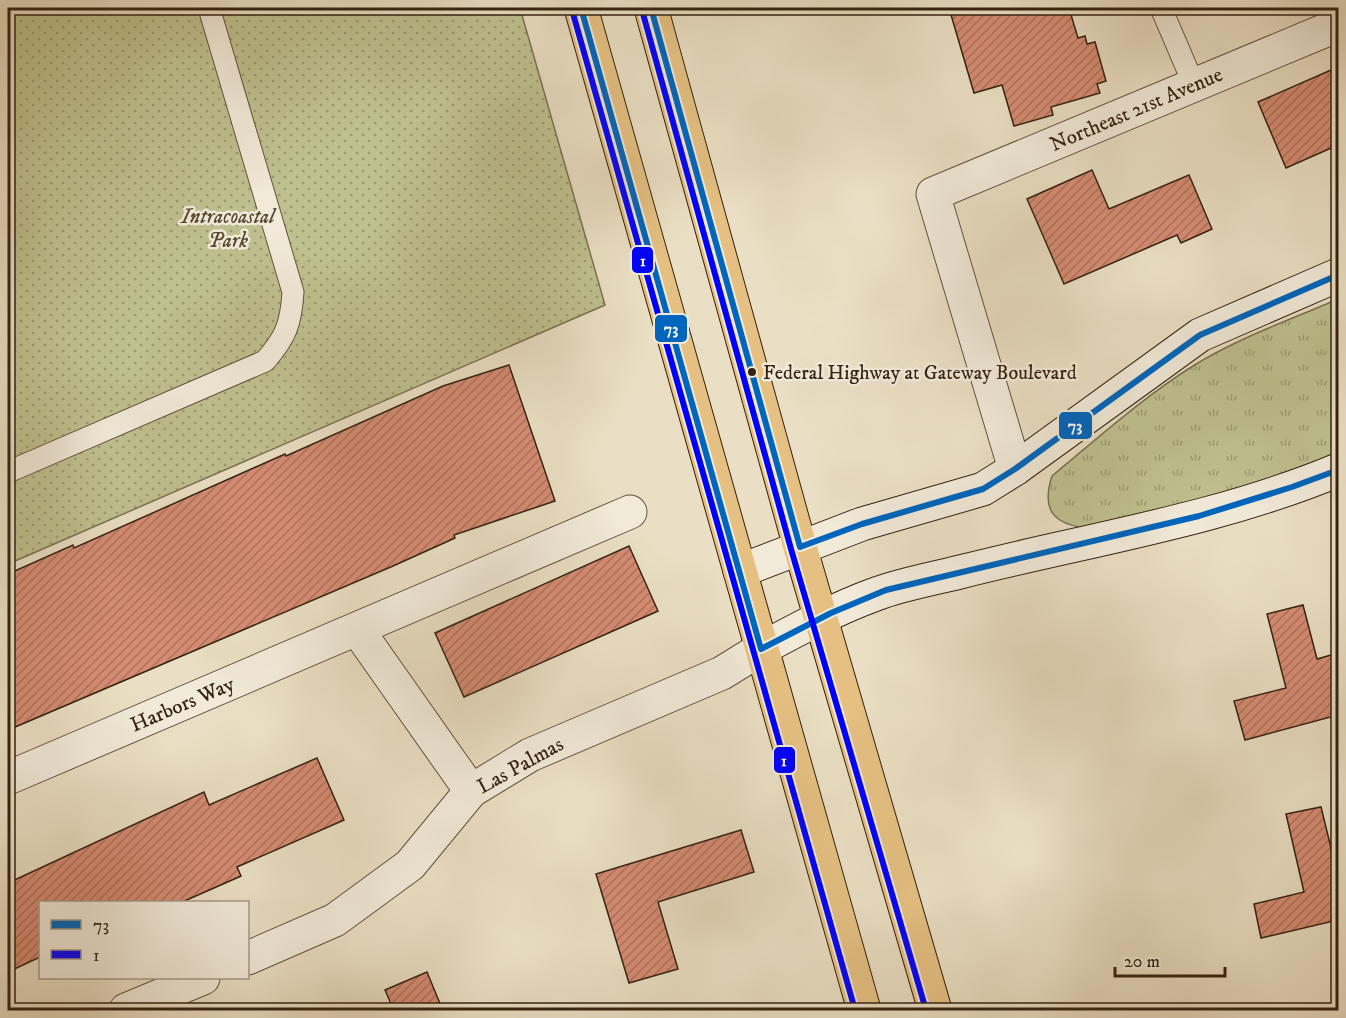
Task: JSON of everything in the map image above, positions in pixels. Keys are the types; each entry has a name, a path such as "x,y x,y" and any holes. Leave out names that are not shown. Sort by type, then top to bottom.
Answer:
{"main road":[{"path":"581,8 864,1011"},
{"path":"651,8 800,546 935,1011"}],"street":[{"name":"Northeast 21st Avenue","path":"1016,469 933,194 1338,25"},
{"path":"740,571 862,524 965,496 1016,469 1200,335 1338,275"},
{"name":"Las Palmas","path":"249,958 335,920 410,865 471,791 530,755 722,673 822,616 877,594 1014,557 1168,523 1258,498 1338,470"},
{"name":"Harbors Way","path":"8,778 630,512"},
{"path":"357,629 471,791"},
{"path":"126,1011 201,979"}],"lane":[{"path":"8,472 265,361 282,342 291,317 292,292 209,8"},
{"path":"1161,8 1194,85"}],"green space":[{"name":"Intracoastal Park","path":"8,8 520,8 605,305 8,564"},
{"path":"1338,299 1338,454 1237,492 1091,529 1068,524 1054,515 1048,499 1052,476 1138,405 1174,378 1210,356"}],"building":[{"path":"949,8 1069,8 1078,38 1085,36 1087,44 1095,42 1106,81 1097,84 1100,93 1051,107 1053,115 1014,126 1002,85 974,93"},
{"path":"1338,67 1338,145 1286,168 1258,102"},
{"path":"1092,170 1109,209 1189,175 1212,229 1181,243 1177,235 1064,284 1027,199"},
{"path":"509,365 555,501 454,535 455,538 393,566 8,730 8,574 73,545 74,548 443,386"},
{"path":"629,546 658,611 464,697 435,633"},
{"path":"1303,605 1317,659 1338,653 1338,715 1245,740 1234,701 1286,688 1267,614"},
{"path":"317,758 344,820 237,867 241,876 185,901 39,901 39,957 8,972 8,883 204,792 209,805"},
{"path":"1321,807 1333,856 1338,855 1338,920 1261,938 1254,904 1304,892 1286,814"},
{"path":"741,830 754,872 658,902 678,969 629,983 596,874"},
{"path":"427,972 443,1011 394,1011 385,990"}],"transit line":[{"name":"73","path":"581,8 761,649"},
{"name":"73","path":"651,8 800,547"},
{"name":"1","path":"572,10 855,1010"},
{"name":"1","path":"642,10 791,549 926,1010"},
{"name":"73","path":"800,547 862,524 983,489 1015,469 1200,335 1338,275"},
{"name":"73","path":"761,649 831,613 886,590 1199,516 1338,470"}],"place":[{"name":"Federal Highway at Gateway Boulevard","path":"752,372"}]}
